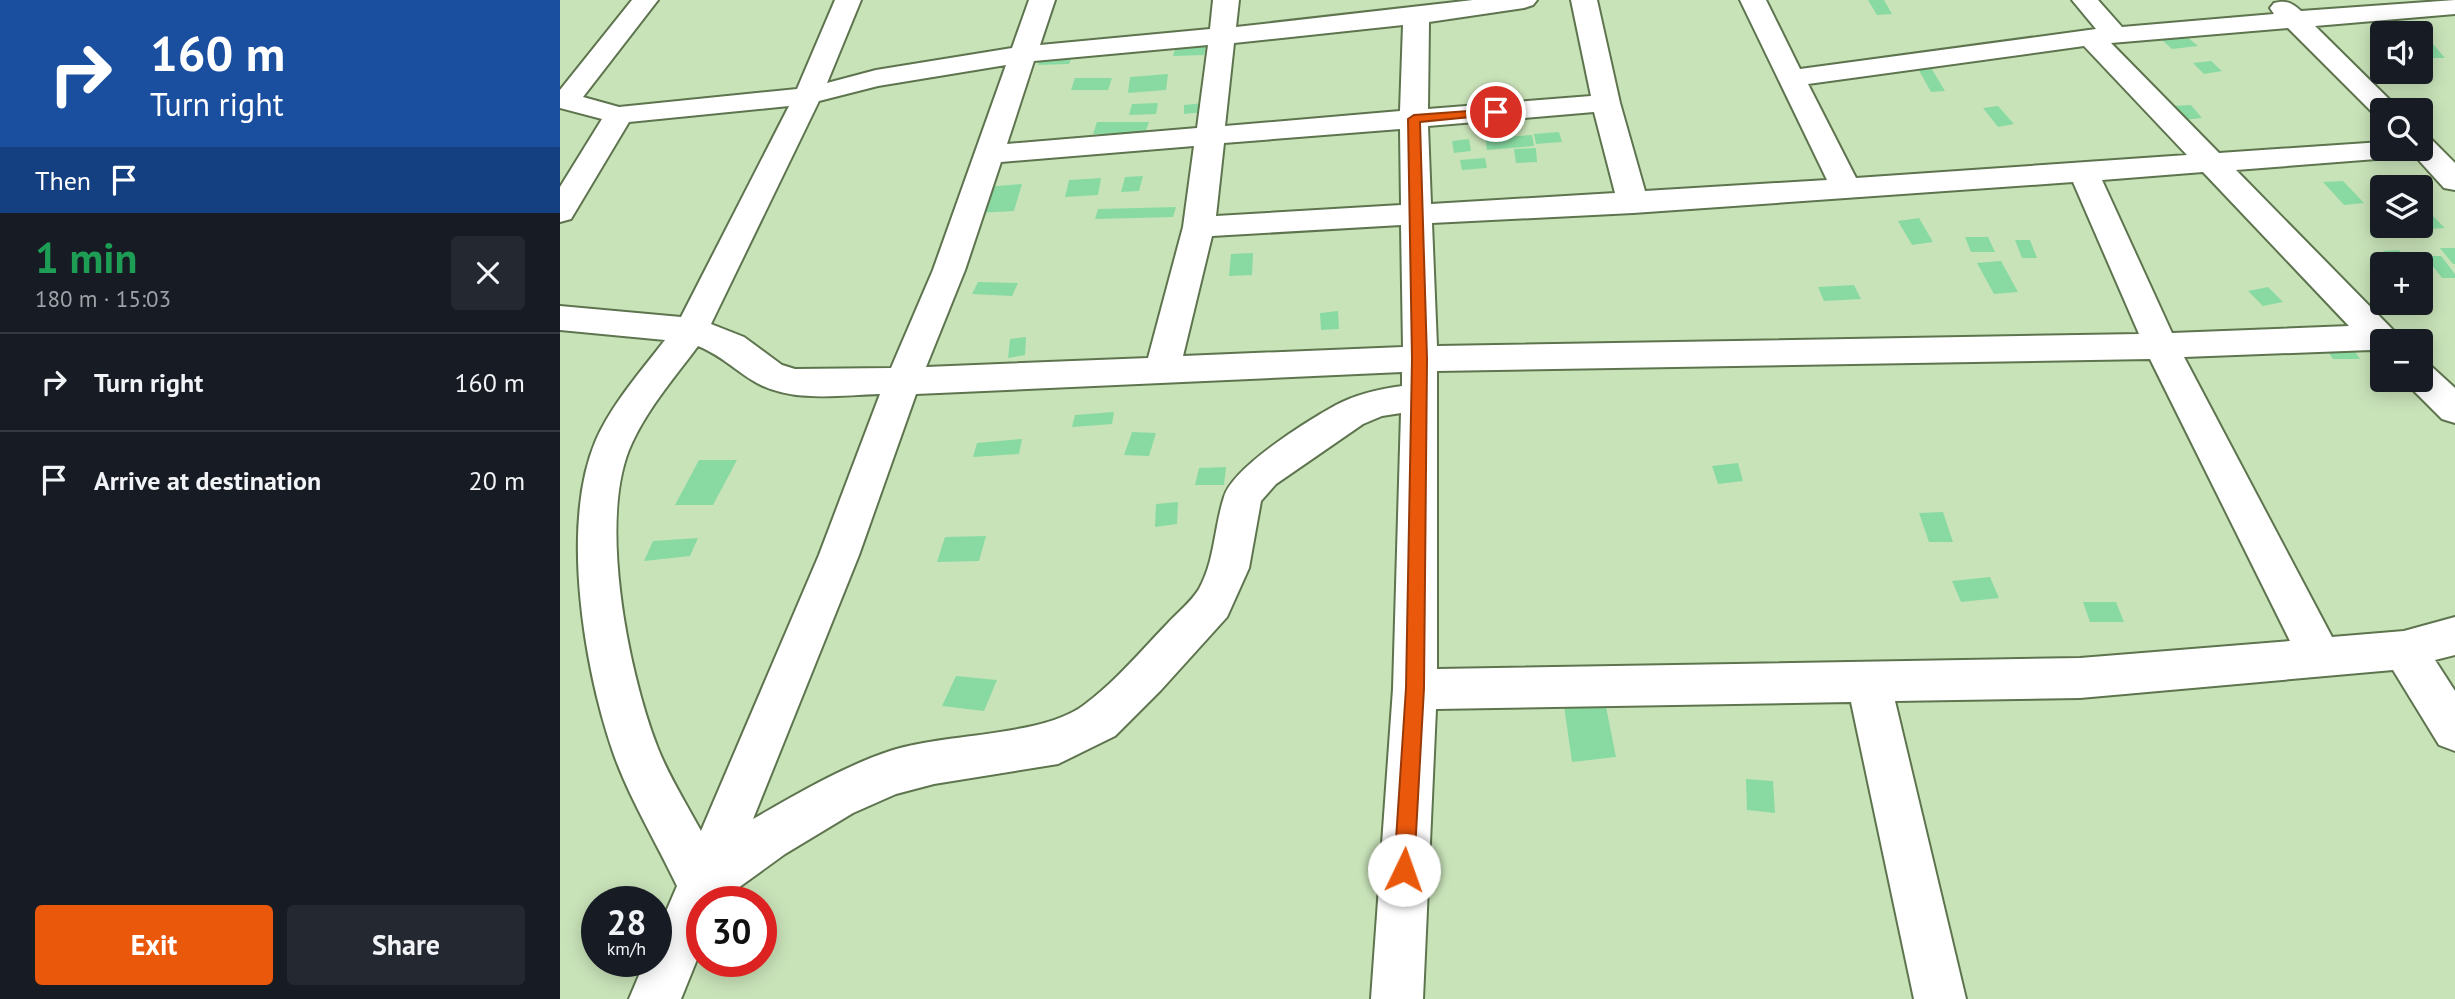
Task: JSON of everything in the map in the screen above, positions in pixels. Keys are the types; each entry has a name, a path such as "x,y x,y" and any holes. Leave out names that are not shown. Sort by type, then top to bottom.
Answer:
{"street":[{"path":"645,0 563,101 619,115 808,96 876,78 1023,54 1416,16 1524,0"},
{"path":"702,884 636,752 613,669 596,565 598,499 613,442 645,391 691,330 808,96 848,0"},
{"path":"655,999 839,555 903,381 949,270 1042,0"},
{"path":"1162,369 1199,227 1226,0"},
{"path":"1584,0 1606,103 1633,203"},
{"path":"1754,0 1846,188"},
{"path":"2085,0 2102,36 2210,164 2371,329"},
{"path":"2274,0 2374,98"},
{"path":"1791,78 2102,36 2455,6"},
{"path":"1397,999 1415,688 1419,378 1414,119 1416,16"},
{"path":"989,154 1606,103"},
{"path":"560,212 619,115"},
{"path":"2433,146 2455,145"},
{"path":"1199,227 1633,203 2370,151"},
{"path":"2433,161 2455,181"},
{"path":"2083,171 2161,346 2320,657"},
{"path":"560,318 691,330 732,346 770,374 794,382 903,381 1162,369 1419,378 2370,339"},
{"path":"702,884 768,836 836,797 891,773 934,762 1058,743 1099,720 1146,677 1212,604 1229,568 1243,496 1263,473 1350,414 1377,403 1419,378"},
{"path":"2433,388 2455,409"},
{"path":"1415,688 2080,678 2404,650 2455,636"},
{"path":"2404,650 2455,730"},
{"path":"1869,683 1940,999"}],"building":[{"path":"1868,0 1884,0 1892,14 1877,15"},
{"path":"2187,37 2198,46 2172,49 2162,40"},
{"path":"2433,44 2445,58 2433,58"},
{"path":"1206,45 1204,55 1173,56 1176,46"},
{"path":"1073,55 1069,64 1038,65 1042,56"},
{"path":"2211,61 2222,71 2204,74 2193,63"},
{"path":"1930,66 1945,91 1931,92 1917,67"},
{"path":"1168,74 1166,90 1128,93 1130,77"},
{"path":"1075,78 1112,78 1108,90 1071,90"},
{"path":"1158,103 1156,114 1129,115 1132,104"},
{"path":"1204,103 1204,112 1184,114 1184,105"},
{"path":"2191,105 2202,118 2183,120 2171,106"},
{"path":"1998,106 2014,124 1998,127 1983,108"},
{"path":"1097,122 1149,122 1145,133 1093,134"},
{"path":"1559,132 1562,142 1536,144 1534,134"},
{"path":"1532,135 1534,146 1487,150 1485,138"},
{"path":"1469,139 1471,151 1454,153 1452,141"},
{"path":"1536,148 1537,162 1516,163 1514,149"},
{"path":"1485,158 1487,168 1462,170 1460,160"},
{"path":"1143,176 1139,191 1121,192 1125,177"},
{"path":"1101,178 1098,195 1065,197 1069,180"},
{"path":"2343,181 2364,203 2344,205 2323,182"},
{"path":"1022,184 1014,211 976,213 985,187"},
{"path":"1176,207 1173,217 1095,219 1098,209"},
{"path":"2433,216 2445,228 2433,229"},
{"path":"1919,218 1933,242 1912,245 1898,221"},
{"path":"1965,237 1988,237 1995,252 1971,252"},
{"path":"2015,240 2030,240 2037,258 2022,258"},
{"path":"2440,248 2455,248 2455,264 2453,264"},
{"path":"1253,253 1252,275 1229,276 1231,254"},
{"path":"2433,256 2441,256 2455,274 2455,278 2442,278 2433,266"},
{"path":"2001,261 2018,292 1994,294 1977,263"},
{"path":"978,282 1018,283 1012,296 972,294"},
{"path":"1854,285 1861,299 1824,301 1818,287"},
{"path":"2268,287 2283,302 2263,306 2248,291"},
{"path":"1338,311 1339,329 1321,330 1320,313"},
{"path":"1026,337 1025,355 1008,358 1010,339"},
{"path":"2348,342 2360,359 2333,359 2322,343"},
{"path":"1114,412 1112,424 1072,427 1075,415"},
{"path":"1132,432 1156,433 1149,456 1124,455"},
{"path":"1022,439 1019,454 973,457 977,443"},
{"path":"699,460 737,460 713,505 675,505"},
{"path":"1738,463 1743,481 1718,484 1712,466"},
{"path":"1226,467 1224,485 1195,485 1199,468"},
{"path":"1178,502 1177,524 1155,527 1156,504"},
{"path":"1943,512 1953,542 1929,542 1919,513"},
{"path":"986,536 979,561 937,562 945,537"},
{"path":"698,538 690,556 644,561 653,541"},
{"path":"1990,577 1999,598 1961,602 1952,581"},
{"path":"2083,602 2116,602 2124,622 2090,622"},
{"path":"956,676 997,680 984,711 942,706"},
{"path":"1605,702 1616,757 1572,762 1564,706"},
{"path":"1746,779 1773,781 1775,813 1747,810"}],"route":[{"path":"1404,870 1415,688 1420,359 1414,119 1496,112"}]}
